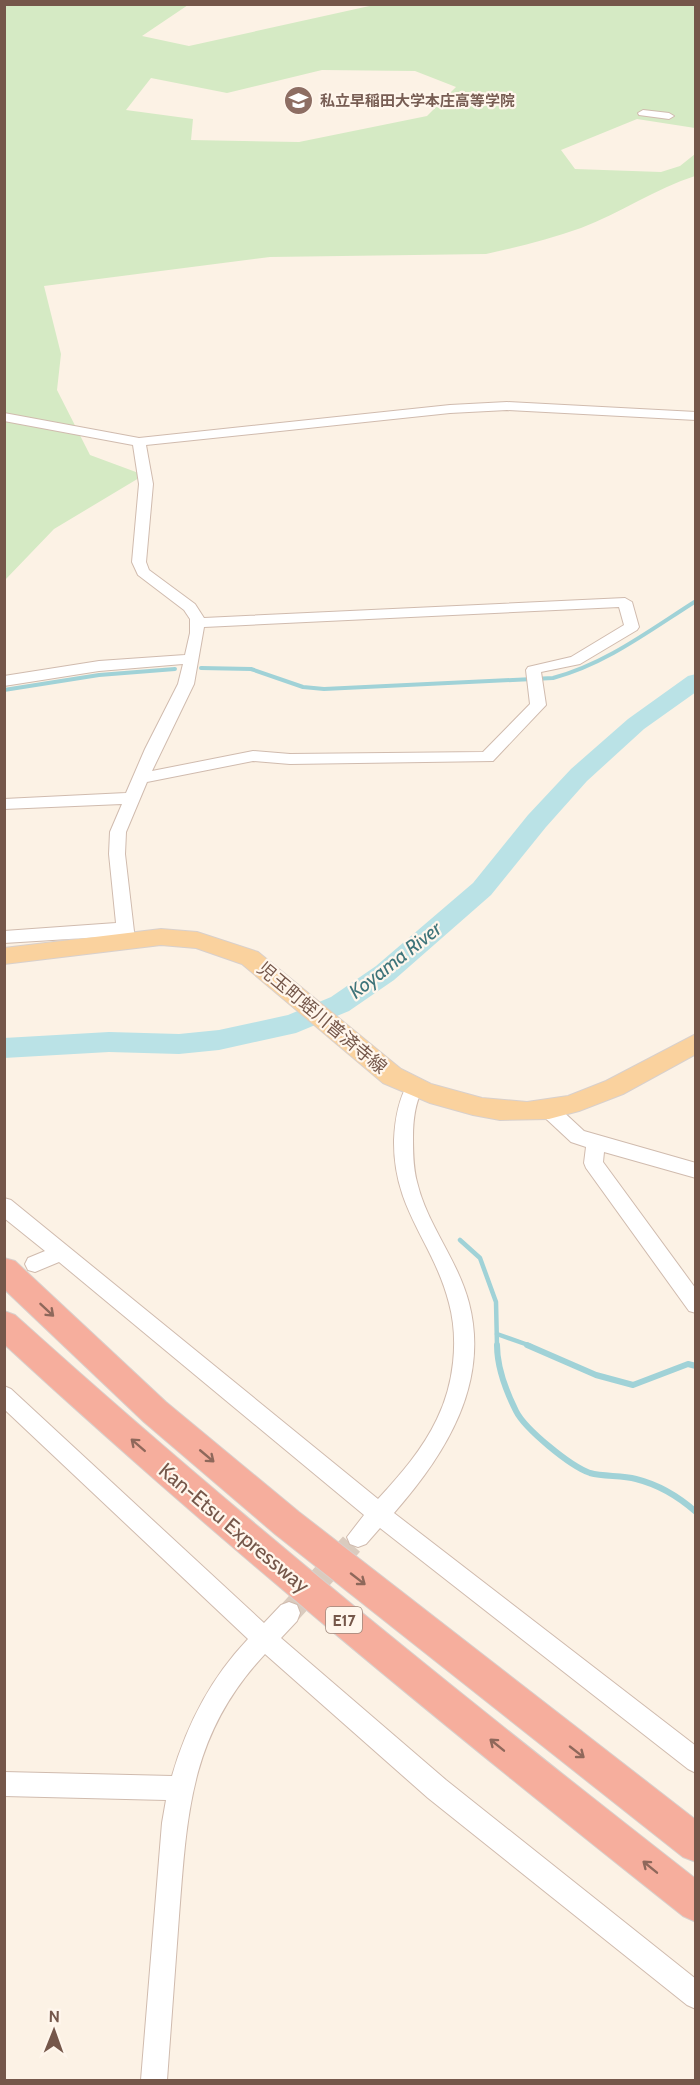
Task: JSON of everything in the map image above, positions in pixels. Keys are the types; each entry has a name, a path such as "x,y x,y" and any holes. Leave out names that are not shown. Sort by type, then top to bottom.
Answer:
{"highway":[{"name":"Kan-Etsu Expressway","path":"20,1267 155,1412 287,1523 696,1844"},
{"name":"Kan-Etsu Expressway","path":"4,1324 118,1428 258,1550 475,1728 696,1903"}],"main road":[{"name":"児玉町蛭川普済寺線","path":"4,956 125,934 197,940 226,947 250,958 382,1070 414,1088 487,1109 528,1112 549,1110 576,1103 696,1044"}],"street":[{"path":"643,113 669,116"},
{"path":"4,417 139,442 450,409 507,406 696,416"},
{"path":"4,937 125,934 117,854 118,832 153,749 186,684 197,623 190,607 143,572 139,562 146,484 139,442"},
{"path":"142,777 253,756 290,759 487,757 538,705 534,679 535,668 575,661 632,627 625,602 197,623"},
{"path":"4,681 99,666 191,659"},
{"path":"4,804 131,799"},
{"path":"358,1537 414,1475 436,1442 455,1402 462,1371 463,1336 459,1303 445,1266 413,1206 404,1173 402,1146 405,1118 410,1095 414,1088"},
{"path":"549,1110 578,1137 696,1171"},
{"path":"596,1144 593,1163 696,1305"},
{"path":"4,1206 379,1513 696,1761"},
{"path":"20,1267 60,1253"},
{"path":"4,1395 265,1639 437,1789 696,1996"},
{"path":"154,2080 174,1823 179,1788 195,1737 215,1700 236,1670 289,1613"},
{"path":"4,1784 179,1788"}],"green space":[{"path":"5,5 188,5 142,36 189,46 374,5 695,5 695,128 637,119 561,150 575,169 661,172 680,166 695,154 695,176 595,222 546,239 486,254 270,257 44,286 61,354 57,390 90,455 144,475 54,529 5,580","holes":["322,70 415,71 456,87 427,116 299,142 191,140 193,119 126,110 151,78 227,93"]}],"waterway":[{"path":"201,668 251,669 303,687 324,689 553,678 609,655 696,601"},
{"path":"4,690 99,675 175,669"},
{"name":"Koyama River","path":"4,1048 109,1042 179,1044 219,1040 296,1023 340,1004 385,973 482,889 537,821 579,775 636,724 696,681"},
{"path":"460,1240 480,1258 496,1302 497,1346"},
{"path":"497,1334 531,1346"},
{"path":"497,1345 503,1379 516,1411 521,1419 549,1446 571,1463 590,1473 630,1478 653,1484 675,1496 696,1512"},
{"path":"527,1345 596,1375 633,1385 688,1364 696,1366"}],"tunnel":[{"path":"289,1613 358,1537"}],"place":[{"name":"私立早稲田大学本庄高等学院","path":"299,101"}]}
